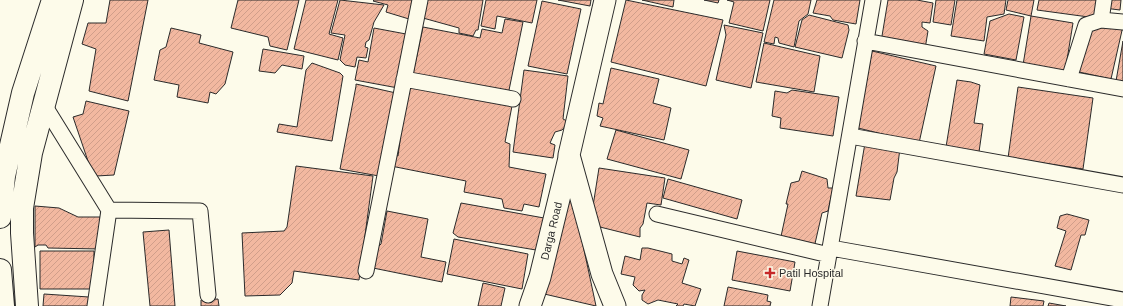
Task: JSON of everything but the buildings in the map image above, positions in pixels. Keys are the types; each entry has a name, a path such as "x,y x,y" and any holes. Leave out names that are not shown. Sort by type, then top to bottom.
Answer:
{"main road":[{"path":"0,217 4,176 23,93 53,0"},
{"path":"27,306 22,234 22,208 31,153 72,0"},
{"path":"0,270 3,306"}],"street":[{"path":"366,271 420,0"},
{"name":"Darga Road","path":"530,306 540,278 605,0"},
{"path":"820,306 872,0"},
{"path":"1101,20 1104,0"},
{"path":"1069,79 1086,25 1101,20 1123,22"},
{"path":"865,41 1123,89"},
{"path":"404,79 513,99"},
{"path":"44,105 109,210 95,306"},
{"path":"850,136 1123,186"},
{"path":"569,155 602,274 615,306"},
{"path":"109,210 200,211 208,295"},
{"path":"657,214 830,252 1123,300"}],"place":[{"name":"Patil Hospital","path":"770,273"}]}
